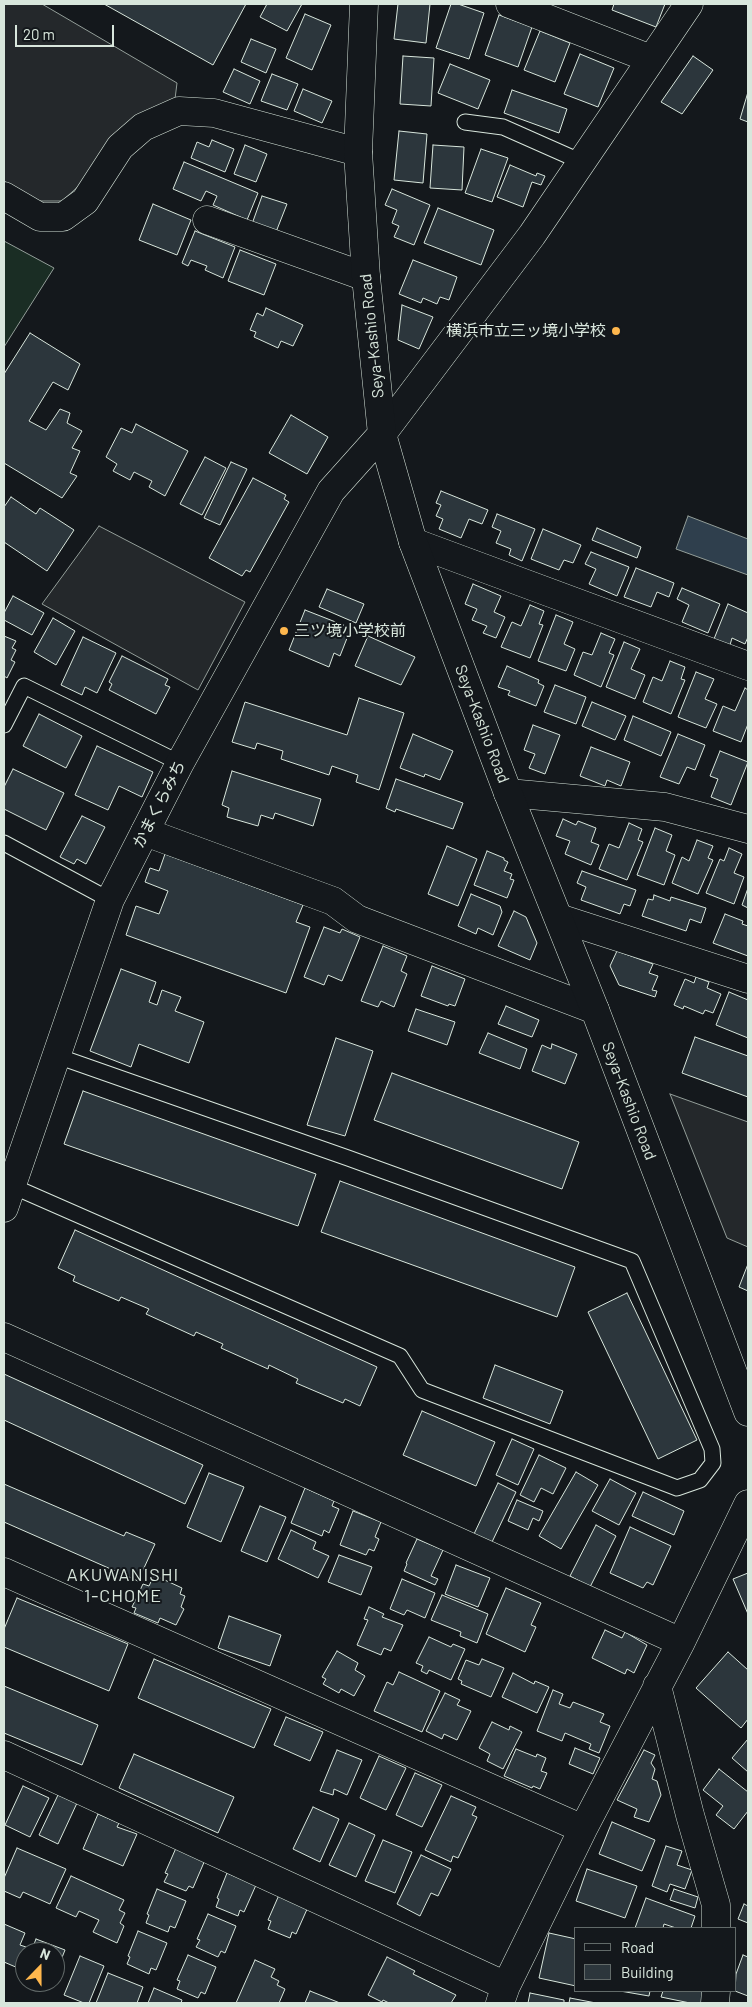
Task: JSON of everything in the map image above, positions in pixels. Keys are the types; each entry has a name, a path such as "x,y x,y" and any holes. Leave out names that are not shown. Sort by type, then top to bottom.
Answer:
{"street":[{"name":"Seya-Kashio Road","path":"364,4 358,152 366,277 382,434 414,542 508,793 595,1010 748,1412"},
{"path":"510,4 651,59"},
{"name":"かまくらみち","path":"8,1197 110,900 180,763 331,491 382,434 532,236 689,4"},
{"path":"4,196 40,217 63,217 85,201 120,147 143,127 179,111 214,112 358,152"},
{"path":"207,220 366,277"},
{"path":"414,542 748,666"},
{"path":"508,793 665,807 748,829"},
{"path":"145,832 332,901 357,920 595,1010"},
{"path":"559,918 748,979"},
{"path":"4,1337 681,1642"},
{"path":"4,1755 503,1995 583,1829 681,1642 748,1504"},
{"path":"4,1572 583,1829"},
{"path":"657,1686 690,1815 716,1905 716,1927"}],"lane":[{"path":"465,122 503,127 582,162"},
{"path":"4,725 24,686 180,763"},
{"path":"4,843 110,900"},
{"path":"8,1197 400,1356 422,1390 676,1488 700,1480 713,1464 712,1449 632,1261 348,1158 57,1056"}],"green space":[{"path":"4,241 54,268 4,347"}],"shaded area":[{"path":"4,4 42,4 177,83 175,99 62,201 39,201 4,181"},
{"path":"99,526 245,602 198,690 42,604"},
{"path":"670,1094 748,1122 748,1247 727,1238"}],"water":[{"path":"688,516 748,539 748,575 676,549"}],"building":[{"path":"104,4 246,4 213,65"},
{"path":"267,4 302,4 287,31 260,17"},
{"path":"398,4 430,4 426,43 394,39"},
{"path":"451,4 458,4 484,13 469,59 436,48"},
{"path":"614,4 665,4 656,27 612,10"},
{"path":"305,14 331,25 312,70 286,58"},
{"path":"499,15 532,27 518,67 485,55"},
{"path":"540,31 570,43 555,82 524,70"},
{"path":"251,39 276,49 266,73 241,62"},
{"path":"580,54 614,68 598,107 564,94"},
{"path":"403,56 434,58 431,106 400,104"},
{"path":"693,56 713,70 682,114 661,102"},
{"path":"450,64 490,80 478,109 438,93"},
{"path":"234,69 260,81 250,104 223,92"},
{"path":"272,74 298,84 287,110 261,101"},
{"path":"303,89 332,101 322,123 294,111"},
{"path":"512,90 567,109 559,133 504,113"},
{"path":"748,92 748,122 740,119"},
{"path":"399,131 427,134 423,183 394,180"},
{"path":"212,140 234,149 225,172 191,158 197,142 209,147"},
{"path":"245,145 267,154 256,182 234,174"},
{"path":"433,145 464,147 462,190 430,188"},
{"path":"481,149 508,158 492,202 465,193"},
{"path":"184,162 258,193 247,220 213,205 217,196 206,191 201,201 173,189"},
{"path":"510,165 536,176 537,173 545,176 541,185 532,182 523,207 497,197"},
{"path":"392,189 430,205 414,245 394,237 399,226 392,223 397,210 385,205"},
{"path":"262,196 287,204 276,232 252,224"},
{"path":"153,204 191,220 177,255 139,240"},
{"path":"438,208 494,230 481,265 424,243"},
{"path":"195,231 235,247 223,278 205,270 207,266 191,260 188,266 182,263"},
{"path":"240,250 276,264 264,295 228,281"},
{"path":"413,260 457,277 449,300 440,297 437,304 423,298 421,303 399,294"},
{"path":"402,305 433,317 419,349 398,340"},
{"path":"266,308 303,325 293,346 281,341 278,348 254,337 256,332 250,330 257,313 263,316"},
{"path":"30,333 80,364 68,390 53,382 29,421 46,430 60,409 70,413 67,423 82,431 72,448 80,451 70,473 77,476 62,498 4,463 4,374"},
{"path":"291,415 328,437 307,474 269,453"},
{"path":"136,424 188,451 165,496 149,487 152,481 134,472 130,480 113,471 117,464 106,457 121,428 132,433"},
{"path":"205,457 226,468 202,515 180,504"},
{"path":"231,462 247,469 220,525 204,518"},
{"path":"253,478 286,495 284,499 289,502 250,572 246,570 242,576 209,558"},
{"path":"441,491 488,510 482,524 469,519 461,538 439,529 443,519 436,516 441,505 436,503"},
{"path":"11,497 36,514 40,508 74,530 47,571 4,542 4,507"},
{"path":"497,514 535,529 522,561 509,555 511,549 496,543 501,531 492,527"},
{"path":"597,528 641,547 637,558 592,540"},
{"path":"543,529 581,545 573,563 564,560 559,570 531,559"},
{"path":"591,552 629,567 617,596 589,584 596,569 585,564"},
{"path":"636,568 674,583 669,597 657,592 651,607 624,597"},
{"path":"473,584 501,596 494,612 505,617 496,638 483,633 487,626 472,620 477,609 465,604"},
{"path":"682,588 720,604 708,633 682,622 689,605 677,599"},
{"path":"327,589 364,604 356,623 319,607"},
{"path":"13,596 44,613 32,635 4,620 4,613"},
{"path":"728,604 748,613 748,637 745,644 732,638 730,645 714,639"},
{"path":"530,605 544,611 539,624 543,625 530,658 501,647 512,622 521,626"},
{"path":"305,610 351,628 340,656 334,653 329,667 289,650"},
{"path":"556,615 573,622 564,644 575,649 566,671 538,661"},
{"path":"53,618 75,631 56,665 34,652"},
{"path":"601,633 615,639 609,653 614,655 601,687 574,675 583,652 592,655"},
{"path":"4,636 16,641 12,648 16,650 11,660 15,662 7,678 4,676"},
{"path":"368,636 415,657 401,685 355,666"},
{"path":"83,637 116,653 97,693 85,687 82,695 61,685"},
{"path":"624,642 640,649 631,669 645,675 635,699 606,687"},
{"path":"122,656 168,679 165,685 170,687 156,714 109,690 112,684 109,682"},
{"path":"670,661 685,667 681,679 685,680 671,714 643,702 653,677 662,681"},
{"path":"507,666 539,680 538,683 544,686 536,706 508,695 510,691 498,687"},
{"path":"696,672 714,679 705,699 717,704 706,728 678,717"},
{"path":"555,685 586,697 576,724 544,712"},
{"path":"745,688 748,690 748,724 741,742 713,731 723,706 735,711"},
{"path":"359,698 404,713 379,790 356,782 358,775 332,766 329,775 281,759 283,751 257,743 255,749 232,742 245,702 347,735"},
{"path":"592,702 626,716 615,740 582,726"},
{"path":"39,714 82,736 66,768 23,746"},
{"path":"633,716 671,732 661,756 624,740"},
{"path":"533,725 560,735 545,774 529,768 535,754 524,750"},
{"path":"413,734 453,751 440,780 425,774 424,777 400,768"},
{"path":"678,734 705,745 695,770 687,767 679,784 660,777"},
{"path":"97,746 153,772 142,797 119,786 108,810 75,795"},
{"path":"591,747 630,762 621,786 607,780 605,786 580,776"},
{"path":"720,751 748,762 731,805 711,797 718,779 710,776"},
{"path":"13,769 64,793 46,830 4,809 4,787"},
{"path":"232,771 321,799 313,826 275,813 273,819 261,815 258,826 227,817 229,808 222,805"},
{"path":"396,779 463,803 453,829 396,809 395,812 386,808"},
{"path":"82,816 105,827 86,864 77,859 74,864 60,857"},
{"path":"563,819 576,825 578,821 596,828 591,842 599,845 591,865 565,854 570,841 556,836"},
{"path":"629,823 642,829 638,840 643,842 627,880 599,869 609,844 619,848"},
{"path":"655,828 672,835 666,851 675,855 664,885 637,875"},
{"path":"697,840 713,846 708,858 713,860 698,894 672,883 682,857 689,861"},
{"path":"447,846 477,859 458,906 428,894"},
{"path":"729,848 742,854 734,873 744,877 734,904 706,893 720,859 724,861"},
{"path":"487,851 504,858 508,862 504,871 512,874 510,879 514,880 507,898 474,885"},
{"path":"165,854 303,905 296,922 310,927 286,993 126,935 136,906 159,914 168,891 145,882 150,868 159,871"},
{"path":"582,871 636,890 630,906 624,904 620,914 581,900 586,887 577,883"},
{"path":"748,888 748,908 742,905"},
{"path":"471,894 500,906 502,912 493,935 478,928 476,934 458,926"},
{"path":"654,895 670,901 671,897 706,908 701,923 690,919 686,931 642,916 648,899 653,900"},
{"path":"514,911 526,917 537,943 530,960 498,946"},
{"path":"725,914 743,921 742,924 748,926 748,956 713,943"},
{"path":"324,927 340,933 342,929 360,937 342,981 328,975 324,985 304,977"},
{"path":"383,946 407,956 401,971 407,974 394,1007 381,1001 378,1007 361,1001"},
{"path":"617,951 653,964 649,973 658,976 652,990 657,991 655,997 619,985 610,966"},
{"path":"432,966 465,979 455,1006 449,1004 448,1006 421,996"},
{"path":"121,969 156,982 149,1002 157,1005 162,990 181,997 175,1011 204,1022 189,1063 139,1044 131,1067 90,1051"},
{"path":"696,977 709,982 707,988 721,994 713,1013 705,1010 703,1014 684,1006 683,1009 674,1005 685,979 694,983"},
{"path":"729,992 748,1000 748,1038 716,1025"},
{"path":"506,1006 539,1020 532,1037 498,1024"},
{"path":"416,1009 455,1022 447,1045 408,1031"},
{"path":"488,1033 527,1049 520,1069 479,1053"},
{"path":"695,1037 748,1056 748,1097 682,1073"},
{"path":"336,1038 373,1051 345,1136 307,1125"},
{"path":"552,1044 577,1054 565,1084 532,1071 542,1045 551,1049"},
{"path":"392,1073 579,1142 562,1189 374,1120"},
{"path":"83,1091 316,1174 298,1226 64,1144"},
{"path":"340,1181 575,1267 557,1317 321,1232"},
{"path":"75,1230 377,1367 360,1406 345,1399 343,1403 296,1383 298,1379 269,1365 268,1369 221,1348 223,1344 196,1332 194,1336 146,1314 149,1309 121,1297 119,1301 73,1281 75,1276 58,1268"},
{"path":"748,1264 748,1291 739,1287"},
{"path":"627,1293 697,1440 658,1459 588,1312"},
{"path":"495,1365 563,1391 550,1424 483,1398"},
{"path":"4,1374 203,1465 185,1504 4,1420"},
{"path":"422,1411 495,1442 476,1486 403,1455"},
{"path":"512,1439 534,1449 518,1485 496,1475"},
{"path":"539,1455 566,1468 553,1494 541,1488 534,1502 520,1495"},
{"path":"576,1472 598,1485 561,1549 539,1536"},
{"path":"209,1473 244,1487 221,1542 187,1527"},
{"path":"610,1479 636,1493 619,1525 592,1511"},
{"path":"498,1483 516,1492 492,1542 474,1534"},
{"path":"4,1484 124,1536 126,1532 155,1544 138,1581 4,1522"},
{"path":"305,1488 334,1501 332,1506 339,1509 329,1533 324,1530 322,1536 291,1523"},
{"path":"643,1492 684,1511 674,1535 632,1516"},
{"path":"517,1500 543,1511 539,1521 533,1518 528,1530 508,1521"},
{"path":"260,1506 286,1517 267,1562 241,1551"},
{"path":"353,1511 381,1522 375,1537 379,1539 374,1551 369,1549 366,1555 340,1545"},
{"path":"596,1525 616,1536 590,1587 570,1576"},
{"path":"630,1527 671,1546 653,1585 647,1582 643,1588 610,1573"},
{"path":"291,1530 316,1542 313,1549 329,1556 318,1578 278,1559"},
{"path":"417,1539 443,1550 431,1576 438,1579 435,1585 404,1571"},
{"path":"339,1555 372,1567 361,1595 328,1582"},
{"path":"456,1565 490,1578 478,1607 445,1594"},
{"path":"748,1573 748,1614 733,1579"},
{"path":"154,1575 182,1588 180,1594 185,1596 181,1607 184,1609 176,1625 160,1618 158,1623 134,1613 136,1608 132,1607 143,1584 149,1586"},
{"path":"402,1579 435,1593 425,1618 407,1610 404,1615 390,1609"},
{"path":"506,1588 541,1603 531,1625 536,1627 525,1652 486,1634"},
{"path":"442,1595 488,1614 477,1643 460,1636 461,1632 431,1620"},
{"path":"17,1598 128,1644 109,1691 4,1647 4,1629"},
{"path":"369,1607 384,1614 382,1617 403,1625 391,1651 384,1648 381,1655 357,1645 368,1620 364,1619"},
{"path":"229,1616 281,1635 270,1666 218,1648"},
{"path":"605,1630 622,1638 625,1632 647,1645 634,1673 627,1669 625,1674 592,1658"},
{"path":"429,1637 451,1647 453,1644 465,1649 451,1680 429,1670 427,1674 421,1671 423,1666 416,1663"},
{"path":"337,1651 358,1663 355,1670 365,1676 354,1696 341,1689 339,1693 323,1684 326,1679 322,1677"},
{"path":"728,1652 748,1670 748,1719 741,1728 696,1688"},
{"path":"154,1659 271,1709 254,1748 138,1698"},
{"path":"482,1659 504,1668 491,1697 461,1684 462,1681 458,1679 466,1660 479,1665"},
{"path":"399,1672 440,1691 422,1732 374,1711 387,1682 393,1685"},
{"path":"513,1673 534,1684 535,1681 549,1687 537,1713 502,1697"},
{"path":"4,1686 98,1725 82,1765 4,1733"},
{"path":"553,1690 563,1694 559,1704 570,1708 573,1702 604,1714 600,1722 610,1726 599,1753 589,1749 591,1744 565,1733 562,1741 537,1731"},
{"path":"445,1693 460,1700 457,1705 471,1711 457,1740 444,1734 442,1739 426,1731"},
{"path":"286,1717 323,1732 310,1761 274,1745"},
{"path":"492,1722 509,1730 510,1726 522,1732 503,1769 487,1761 490,1754 479,1748"},
{"path":"748,1739 748,1772 732,1758"},
{"path":"575,1748 600,1758 593,1774 569,1764"},
{"path":"516,1749 536,1757 537,1754 546,1758 541,1771 547,1773 540,1789 533,1786 532,1788 504,1776"},
{"path":"337,1750 362,1760 347,1795 334,1789 333,1795 320,1791"},
{"path":"644,1750 655,1755 651,1763 655,1769 652,1779 657,1781 661,1795 649,1822 634,1817 637,1809 617,1800"},
{"path":"134,1754 234,1797 218,1833 119,1788"},
{"path":"379,1756 406,1768 386,1810 360,1798"},
{"path":"719,1769 748,1792 748,1811 734,1829 716,1815 723,1806 703,1790"},
{"path":"415,1773 442,1785 422,1827 396,1815"},
{"path":"23,1786 49,1798 30,1837 5,1825"},
{"path":"58,1795 77,1803 58,1844 39,1835"},
{"path":"451,1796 476,1807 472,1815 477,1817 458,1858 453,1856 451,1862 425,1850"},
{"path":"313,1807 339,1819 320,1862 293,1849"},
{"path":"98,1814 119,1823 117,1827 137,1834 123,1866 83,1849"},
{"path":"612,1822 655,1840 642,1871 599,1854"},
{"path":"349,1823 375,1835 356,1877 329,1865"},
{"path":"383,1840 412,1852 395,1893 365,1881"},
{"path":"666,1846 682,1851 677,1865 692,1870 685,1889 670,1884 667,1892 652,1886"},
{"path":"17,1848 66,1869 50,1904 23,1892 20,1898 4,1891 4,1878"},
{"path":"176,1848 205,1860 193,1888 189,1886 186,1891 164,1882 168,1874 165,1873"},
{"path":"421,1855 451,1869 438,1896 431,1893 420,1916 397,1904"},
{"path":"587,1869 637,1886 625,1918 576,1901"},
{"path":"227,1873 256,1885 244,1912 240,1910 238,1916 216,1907 219,1899 217,1898"},
{"path":"71,1876 124,1900 119,1910 125,1913 120,1923 124,1926 117,1943 93,1932 99,1920 79,1911 76,1917 56,1908"},
{"path":"157,1889 186,1901 175,1928 170,1926 168,1932 146,1923 149,1915 147,1914"},
{"path":"674,1889 698,1897 695,1908 670,1900"},
{"path":"279,1895 308,1907 296,1934 292,1932 290,1938 268,1929 271,1921 268,1920"},
{"path":"646,1898 695,1916 691,1927 673,1927 664,1924 663,1927 635,1927"},
{"path":"744,1904 748,1906 748,1923 738,1919"},
{"path":"208,1914 236,1926 225,1953 221,1951 218,1957 196,1947 200,1940 197,1939"},
{"path":"4,1924 25,1933 21,1942 15,1942 15,1967 4,1962"},
{"path":"138,1931 167,1943 156,1970 151,1968 149,1974 127,1964 130,1957 128,1956"},
{"path":"549,1933 574,1939 574,1986 539,1978"},
{"path":"188,1955 216,1967 205,1994 201,1992 198,1998 177,1989 180,1981 177,1980"},
{"path":"743,1955 748,1957 748,1996 737,1992 737,1971"},
{"path":"80,1956 104,1966 89,2003 84,2003 64,1995"},
{"path":"387,1957 415,1971 413,1974 456,1995 451,2003 389,2003 383,2000 382,2002 368,1995"},
{"path":"255,1960 275,1969 271,1977 279,1981 277,1985 285,1989 279,2003 236,2003"},
{"path":"108,1973 143,1987 137,2003 96,2003"},
{"path":"154,1988 182,2000 181,2003 148,2003"},
{"path":"310,1991 340,2003 305,2003"},
{"path":"626,1992 650,1992 649,1996"},
{"path":"663,1992 703,1992 702,2003 690,2003 661,1997"},
{"path":"530,1993 564,2000 564,2003 528,2003"},
{"path":"570,1998 596,2003 569,2003"}],"place":[{"name":"横浜市立三ッ境小学校","path":"616,331"},
{"name":"三ツ境小学校前","path":"284,631"}],"district":[{"name":"AKUWANISHI 1-CHOME","path":"123,1585"}]}
